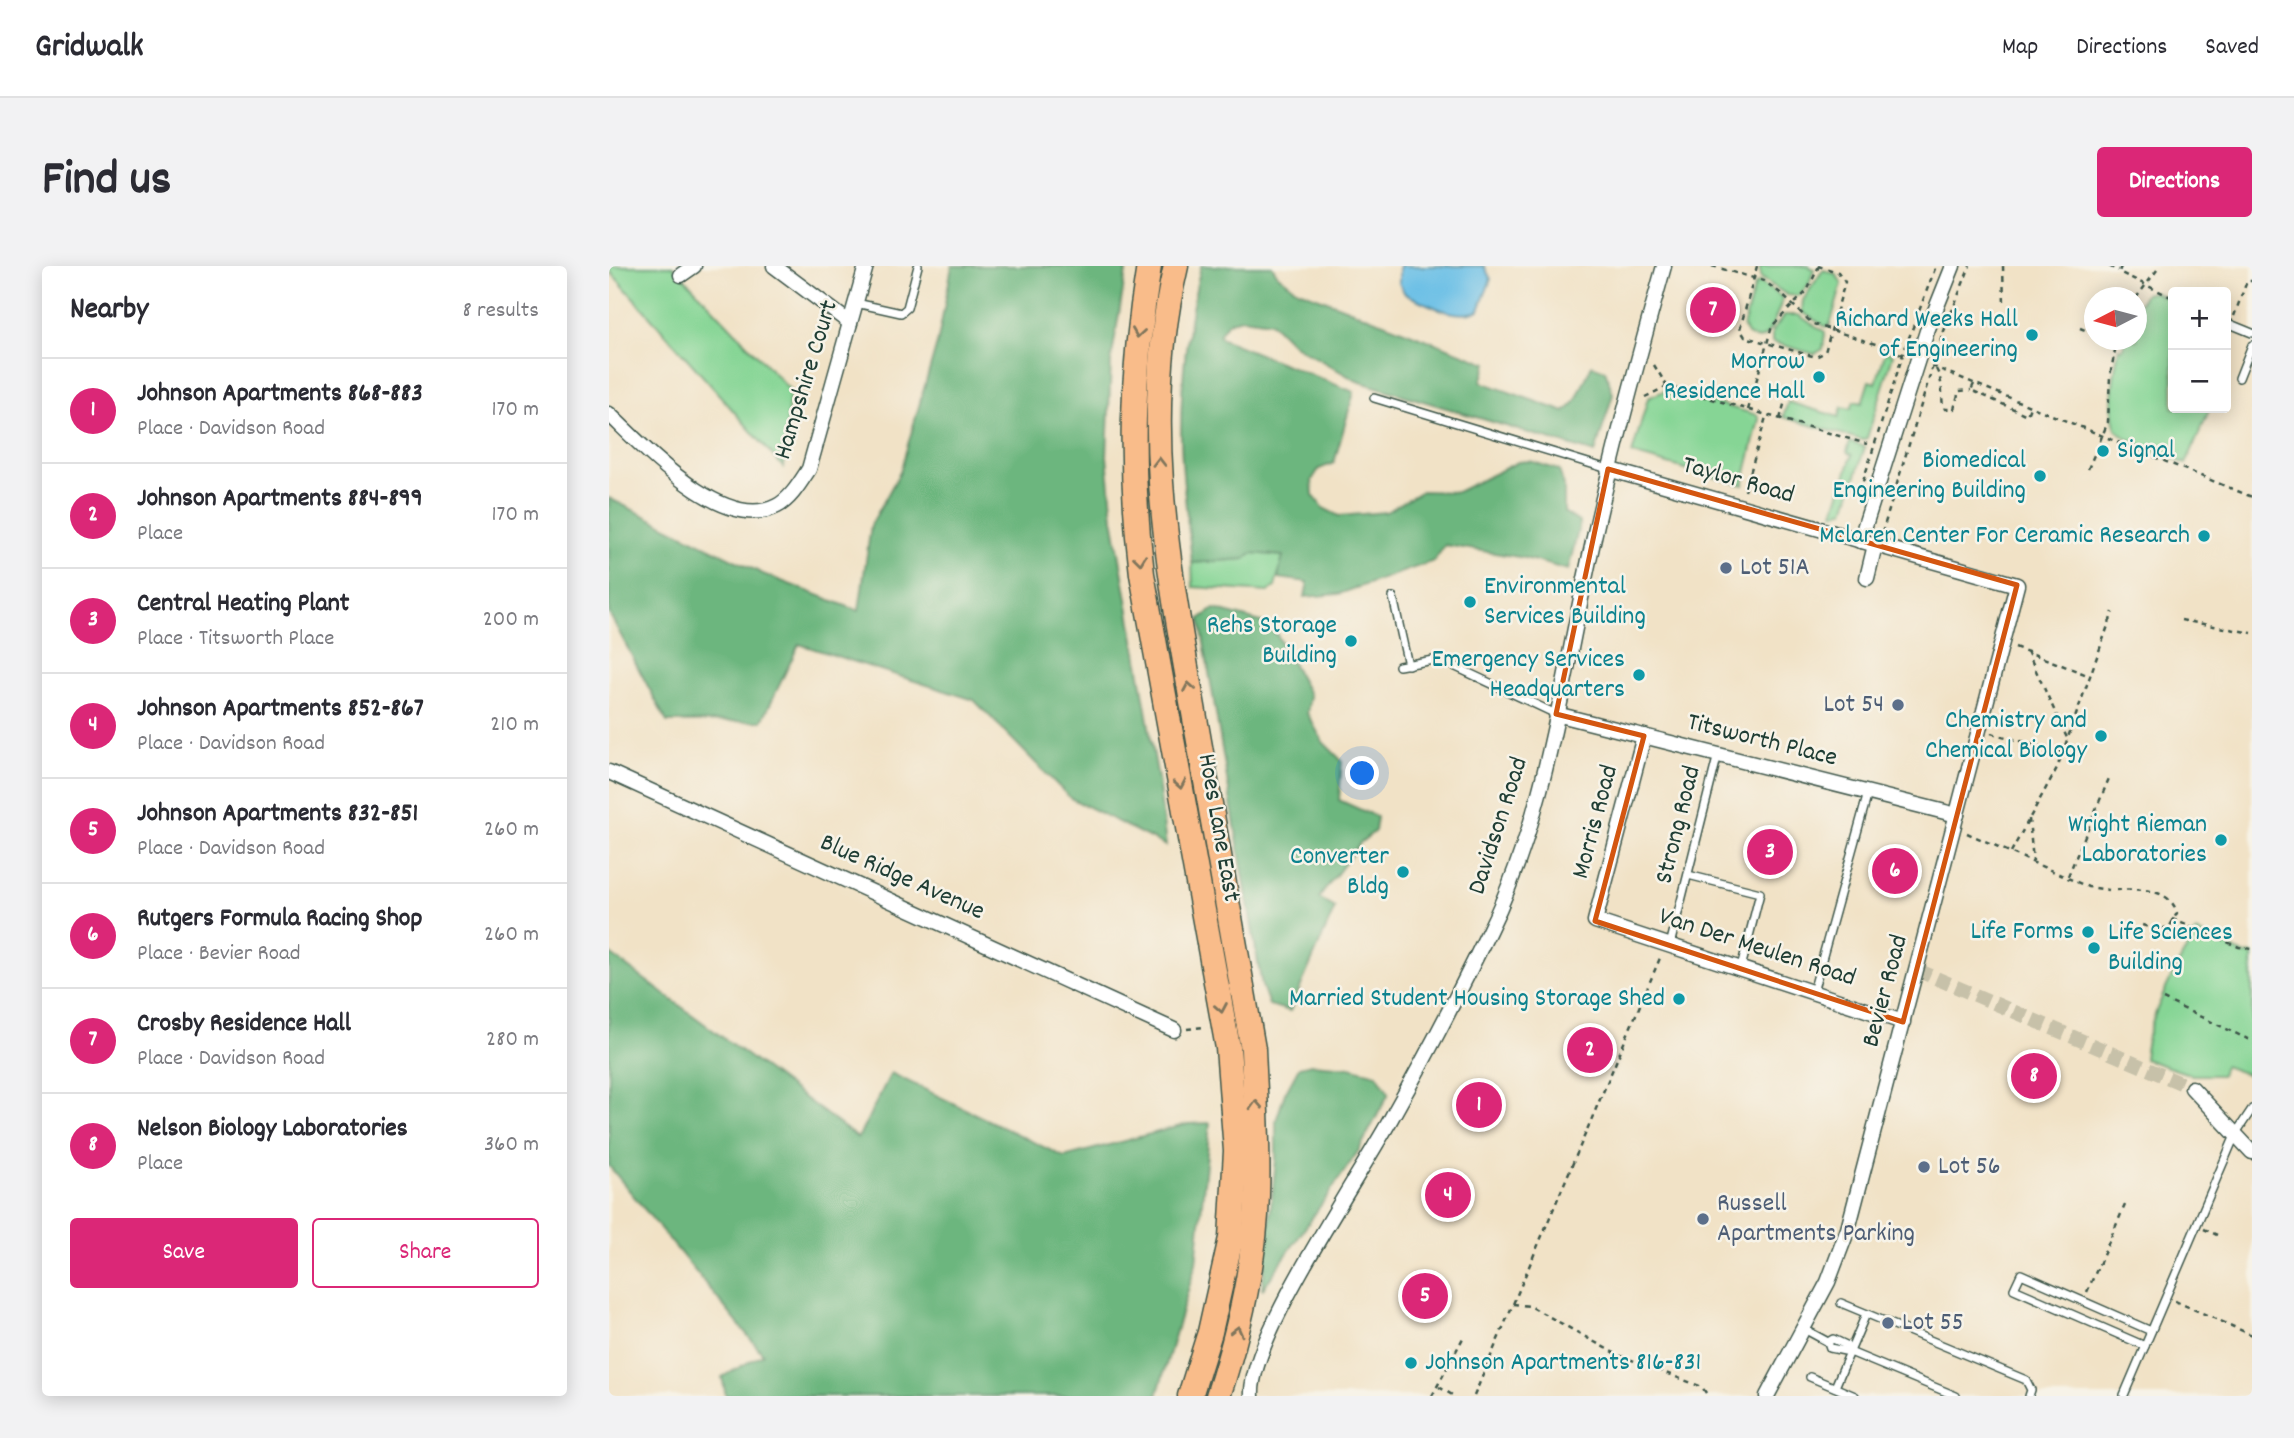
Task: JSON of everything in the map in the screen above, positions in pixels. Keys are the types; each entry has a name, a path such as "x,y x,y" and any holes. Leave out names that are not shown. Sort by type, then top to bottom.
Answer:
{"highway":[{"name":"Hoes Lane East","path":"1149,266 1134,362 1132,460 1135,514 1142,575 1228,1048 1236,1151 1231,1238 1210,1332 1190,1396"},
{"name":"Hoes Lane East","path":"1176,266 1167,316 1158,419 1163,530 1253,1049 1257,1120 1257,1197 1248,1272 1238,1330 1218,1396"}],"street":[{"path":"681,275 694,266"},
{"path":"774,266 850,323"},
{"name":"Hampshire Court","path":"609,414 668,471 723,505 751,511 777,506 794,491 809,469 866,266"},
{"name":"Davidson Road","path":"1252,1396 1257,1361 1294,1284 1393,1116 1491,929 1518,867 1541,786 1608,469 1664,266"},
{"path":"1860,541 1924,341 1953,266"},
{"name":"Taylor Road","path":"1608,469 2017,585"},
{"path":"1867,578 1878,546"},
{"name":"Bevier Road","path":"1767,1396 1839,1258 1849,1229 2017,585"},
{"name":"Titsworth Place","path":"1556,714 1957,815"},
{"name":"Morris Road","path":"1595,921 1644,736"},
{"name":"Blue Ridge Avenue","path":"609,772 1174,1030"},
{"name":"Van Der Meulen Road","path":"1595,921 1903,1022"},
{"path":"2192,1088 2252,1152"}],"lane":[{"path":"856,303 901,313 907,308 918,266"},
{"path":"2231,324 2252,333"},
{"path":"2239,378 2252,345"},
{"path":"1374,398 1608,469"},
{"path":"1393,597 1408,665"},
{"path":"1399,666 1439,659 1556,714"},
{"name":"Strong Road","path":"1668,945 1718,754"},
{"path":"1813,992 1869,793"},
{"path":"1688,875 1760,893 1741,969"},
{"path":"2124,1395 2236,1133 2252,1109"},
{"path":"2145,1346 2014,1289 2021,1274 2151,1331"},
{"path":"2030,1296 2036,1281"},
{"path":"2052,1305 2058,1290"},
{"path":"2076,1316 2083,1301"},
{"path":"1840,1304 2026,1380 2031,1390 2029,1396"},
{"path":"2102,1327 2108,1312"},
{"path":"1835,1387 1866,1314"},
{"path":"1803,1328 1828,1342 1833,1339 1846,1345 1850,1352 1956,1396"},
{"path":"1810,1377 1855,1396"}],"path":[{"path":"1712,266 1754,277 1779,292 1812,324 1903,355"},
{"path":"1748,410 1766,343 1772,326 1807,291 1819,266 1838,272 1845,282 1825,352 1815,357 1766,343 1745,337 1740,329 1757,266"},
{"path":"1878,546 1888,507 1934,367 1970,266"},
{"path":"2003,266 2004,305"},
{"path":"2109,266 2168,296"},
{"path":"2119,272 2122,266"},
{"path":"2145,285 2160,266"},
{"path":"2231,321 2247,281 2252,281"},
{"path":"2080,328 2084,330"},
{"path":"2088,469 2108,422 2110,376 2115,350"},
{"path":"1654,365 1667,386 1867,444"},
{"path":"1934,367 2252,497"},
{"path":"1934,367 1943,385 1942,404 1945,409 1954,409 1959,391 1971,390 2027,415 2030,407"},
{"path":"1971,390 1974,384"},
{"path":"1645,397 1667,386"},
{"path":"1780,419 1786,401"},
{"path":"1745,491 1767,415"},
{"path":"2011,852 2062,752 2113,612"},
{"path":"2181,620 2252,632"},
{"path":"2012,646 2090,676"},
{"path":"2027,651 2067,738"},
{"path":"1990,733 2062,752"},
{"path":"2068,876 2110,775"},
{"path":"2029,819 2033,861"},
{"path":"1964,832 2088,887 2109,890"},
{"path":"2116,890 2157,892 2175,906 2177,913 2170,926 2159,930 2142,925"},
{"path":"2172,919 2239,947 2252,949"},
{"path":"1474,1396 1668,945"},
{"path":"2163,999 2252,1041"},
{"path":"1174,1030 1204,1027"},
{"path":"2083,1301 2125,1205"},
{"path":"2204,1228 2217,1235"},
{"path":"2175,1301 2252,1335"},
{"path":"1513,1304 1530,1306 1616,1354 1702,1387 1708,1396"},
{"path":"1432,1396 1463,1338"},
{"path":"1437,1387 1454,1396"}],"highlighted area":[{"path":"1608,469 2017,585 1903,1022 1595,921 1644,736 1556,714"}],"green space":[{"path":"609,266 673,266 790,390 783,467 609,270"},
{"path":"952,266 1127,266 1111,361 1107,456 1113,518 1158,779 1166,846 1070,798 974,700 799,644 762,721 667,722 609,613 609,498 763,574 859,611 871,525 900,472 938,340"},
{"path":"1201,266 1272,266 1277,274 1296,289 1487,363 1481,382 1565,412 1575,402 1592,365 1605,370 1613,394 1595,453 1357,381 1294,345 1271,322 1242,318 1228,322 1219,335 1222,339 1354,392 1334,463 1319,469 1312,480 1313,495 1323,508 1339,516 1386,512 1422,491 1457,492 1518,462 1530,461 1559,470 1564,486 1564,512 1580,523 1568,570 1525,558 1445,545 1434,561 1339,594 1305,597 1308,582 1278,578 1283,556 1252,553 1245,559 1192,563 1182,465 1181,412 1186,349"},
{"path":"1760,266 1808,266 1814,269 1809,284 1799,296 1787,295 1760,277"},
{"path":"1823,270 1836,274 1842,284 1830,325 1826,327 1802,312 1803,300"},
{"path":"1759,282 1783,298 1770,330 1758,339 1747,335 1743,327 1755,285"},
{"path":"2154,292 2168,299 2168,413 2208,413 2186,464 2129,439 2117,430 2114,422 2113,390 2119,350 2147,350 2147,294"},
{"path":"1785,315 1798,315 1825,332 1823,349 1814,354 1772,342 1772,331"},
{"path":"1886,350 1893,355 1867,438 1862,440 1783,417 1788,402 1839,417 1842,407 1851,409 1854,401 1862,403 1869,381 1876,383"},
{"path":"1668,389 1757,415 1759,419 1743,485 1632,454 1648,398"},
{"path":"1850,442 1865,447 1845,510 1837,513 1834,512 1852,455 1847,452"},
{"path":"1252,553 1283,556 1275,587 1268,592 1193,587 1192,563 1245,559"},
{"path":"1214,609 1261,622 1277,635 1310,696 1307,713 1323,742 1342,761 1339,800 1377,817 1375,831 1360,843 1319,898 1335,908 1290,1011 1269,1005 1262,986 1200,619"},
{"path":"2196,932 2246,955 2252,954 2252,1076 2224,1066 2221,1075 2192,1075 2144,1059 2156,1010"},
{"path":"609,953 858,1138 891,1073 1064,1157 1188,1124 1210,1123 1196,1263 1157,1396 726,1396 722,1377 763,1354 609,1166"},
{"path":"1311,1064 1350,1067 1377,1074 1389,1093 1359,1150 1262,1290 1276,1160 1276,1121 1285,1093 1299,1067"}],"water":[{"path":"1399,266 1484,266 1491,279 1479,310 1451,313 1405,294 1399,283"}],"tunnel":[{"path":"1917,970 2192,1088"}],"place":[{"name":"Crosby Residence Hall","path":"1713,310"},
{"name":"Richard Weeks Hall of Engineering","path":"2032,335"},
{"name":"Morrow Residence Hall","path":"1819,377"},
{"name":"Signal","path":"2103,451"},
{"name":"Biomedical Engineering Building","path":"2040,476"},
{"name":"Mclaren Center For Ceramic Research","path":"2204,536"},
{"name":"Lot 51A","path":"1726,568"},
{"name":"Environmental Services Building","path":"1470,602"},
{"name":"Rehs Storage Building","path":"1351,641"},
{"name":"Emergency Services Headquarters","path":"1639,675"},
{"name":"Lot 54","path":"1898,705"},
{"name":"Chemistry and Chemical Biology","path":"2101,736"},
{"name":"Wright Rieman Laboratories","path":"2221,840"},
{"name":"Central Heating Plant","path":"1770,852"},
{"name":"Rutgers Formula Racing Shop","path":"1895,871"},
{"name":"Converter Bldg","path":"1403,872"},
{"name":"Life Forms","path":"2088,932"},
{"name":"Life Sciences Building","path":"2094,948"},
{"name":"Married Student Housing Storage Shed","path":"1679,999"},
{"name":"Johnson Apartments 884-899","path":"1590,1050"},
{"name":"Nelson Biology Laboratories","path":"2034,1076"},
{"name":"Johnson Apartments 868-883","path":"1479,1105"},
{"name":"Lot 56","path":"1924,1167"},
{"name":"Johnson Apartments 852-867","path":"1448,1195"},
{"name":"Russell Apartments Parking","path":"1703,1219"},
{"name":"Johnson Apartments 832-851","path":"1425,1296"},
{"name":"Lot 55","path":"1888,1323"},
{"name":"Johnson Apartments 816-831","path":"1411,1363"}]}
